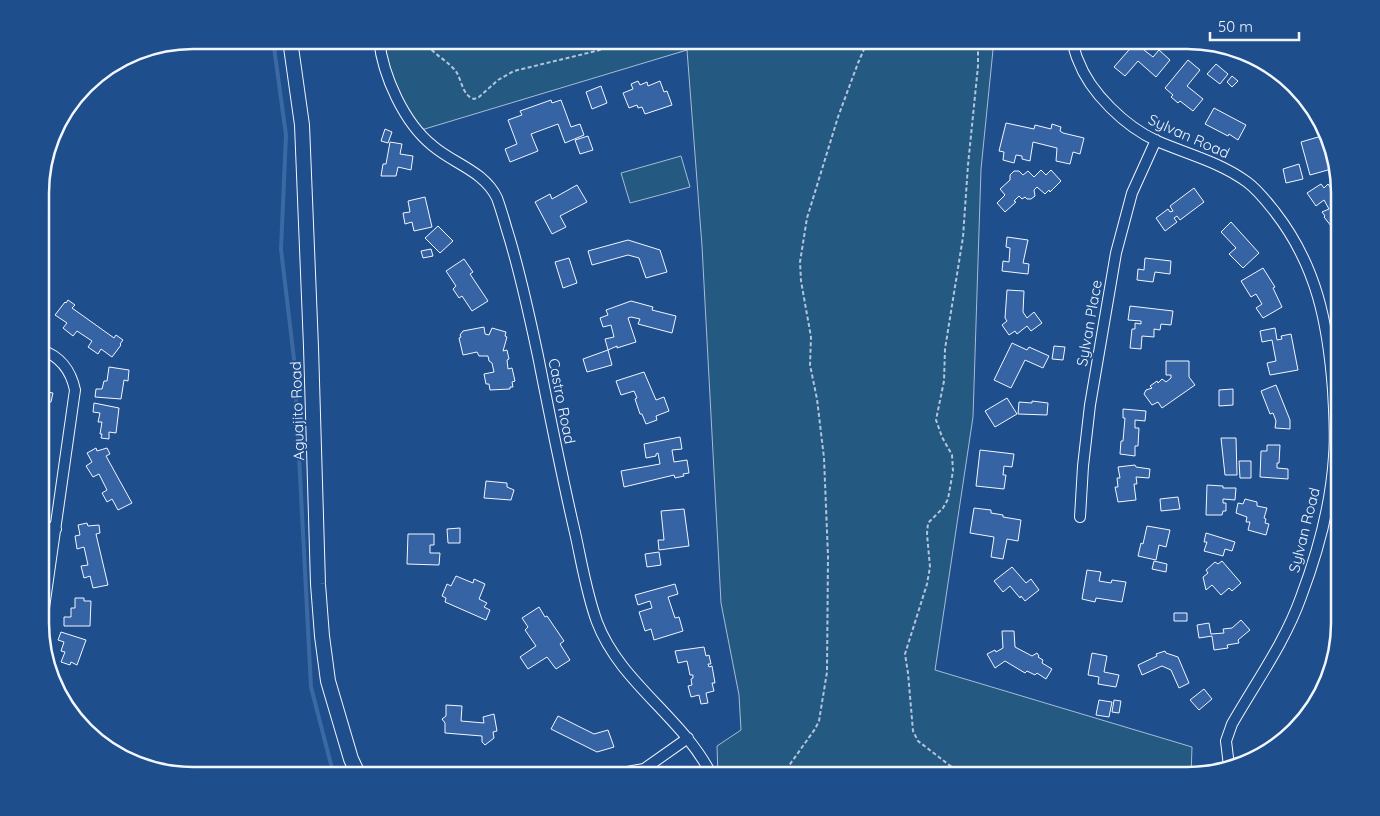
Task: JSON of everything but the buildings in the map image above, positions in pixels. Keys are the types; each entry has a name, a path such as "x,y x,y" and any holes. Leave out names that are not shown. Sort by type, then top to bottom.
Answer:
{"street":[{"name":"Aguajito Road","path":"291,49 302,125 312,347 318,574 322,636 328,681 355,767"},
{"name":"Castro Road","path":"380,49 396,97 410,122 433,146 477,174 487,183 498,201 513,248 530,316 559,464 589,597 597,623 610,649 640,686 688,738 706,767"},
{"name":"Sylvan Road","path":"1075,49 1086,77 1097,93 1128,124 1156,140 1224,168 1248,182 1267,201 1297,244 1308,264 1324,316 1331,380"},
{"name":"Sylvan Place","path":"1080,517 1083,466 1090,405 1116,253 1132,193 1156,140"},
{"path":"49,352 62,363 71,376 74,390 49,579"},
{"name":"Sylvan Road","path":"1228,761 1226,742 1232,724 1273,656 1289,626 1304,590 1322,531 1331,476"},
{"path":"49,528 56,529"},
{"path":"654,767 688,738"}],"path":[{"path":"428,49 456,72 467,95 474,99 479,97 498,80 514,71 603,49"},
{"path":"788,767 819,721 827,672 828,556 824,458 817,399 810,365 811,337 801,281 800,262 807,218 838,117 864,49"},
{"path":"952,767 918,741 913,731 908,673 904,654 929,575 928,523 943,508 948,499 953,471 952,455 942,437 936,420 944,381 945,349 963,237 978,49"}],"shaded area":[{"path":"382,49 993,49 981,169 973,417 935,670 1192,747 1191,767 718,767 717,746 741,730 739,695 721,603 702,246 687,50 418,131 409,122"},
{"path":"681,156 690,187 630,203 621,173"}],"waterway":[{"path":"274,49 286,135 281,249 294,359 311,687 332,767"}]}
